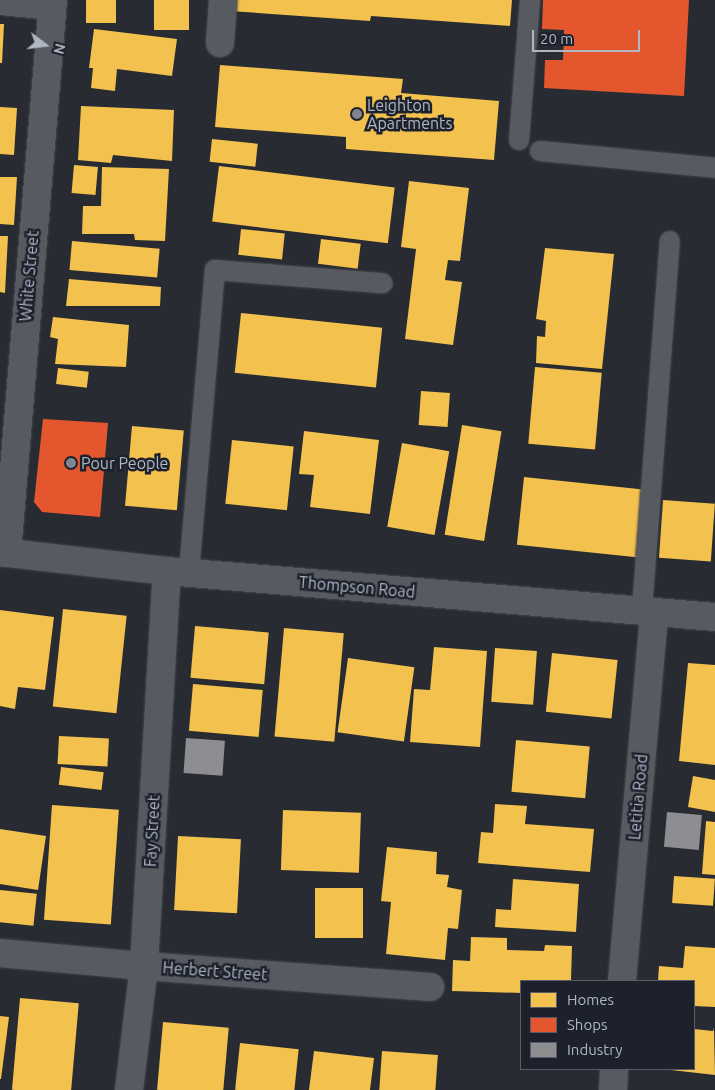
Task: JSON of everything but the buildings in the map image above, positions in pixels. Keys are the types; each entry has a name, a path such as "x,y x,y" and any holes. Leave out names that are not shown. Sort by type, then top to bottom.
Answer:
{"street":[{"path":"220,43 223,0"},
{"name":"White Street","path":"4,552 52,5"},
{"name":"Thompson Road","path":"4,552 178,572 715,617"},
{"name":"Fay Street","path":"129,1090 144,966 178,572"},
{"name":"Letitia Road","path":"622,980 648,611"},
{"name":"Herbert Street","path":"0,953 144,966 430,987"},
{"path":"612,1090 614,1070"}],"lane":[{"path":"519,140 530,0"},
{"path":"0,5 52,5"},
{"path":"540,151 715,168"},
{"path":"648,611 670,241"},
{"path":"178,572 215,270 382,283"}],"place":[{"name":"Leighton Apartments","path":"357,114"},
{"name":"Pour People","path":"71,463"}]}
